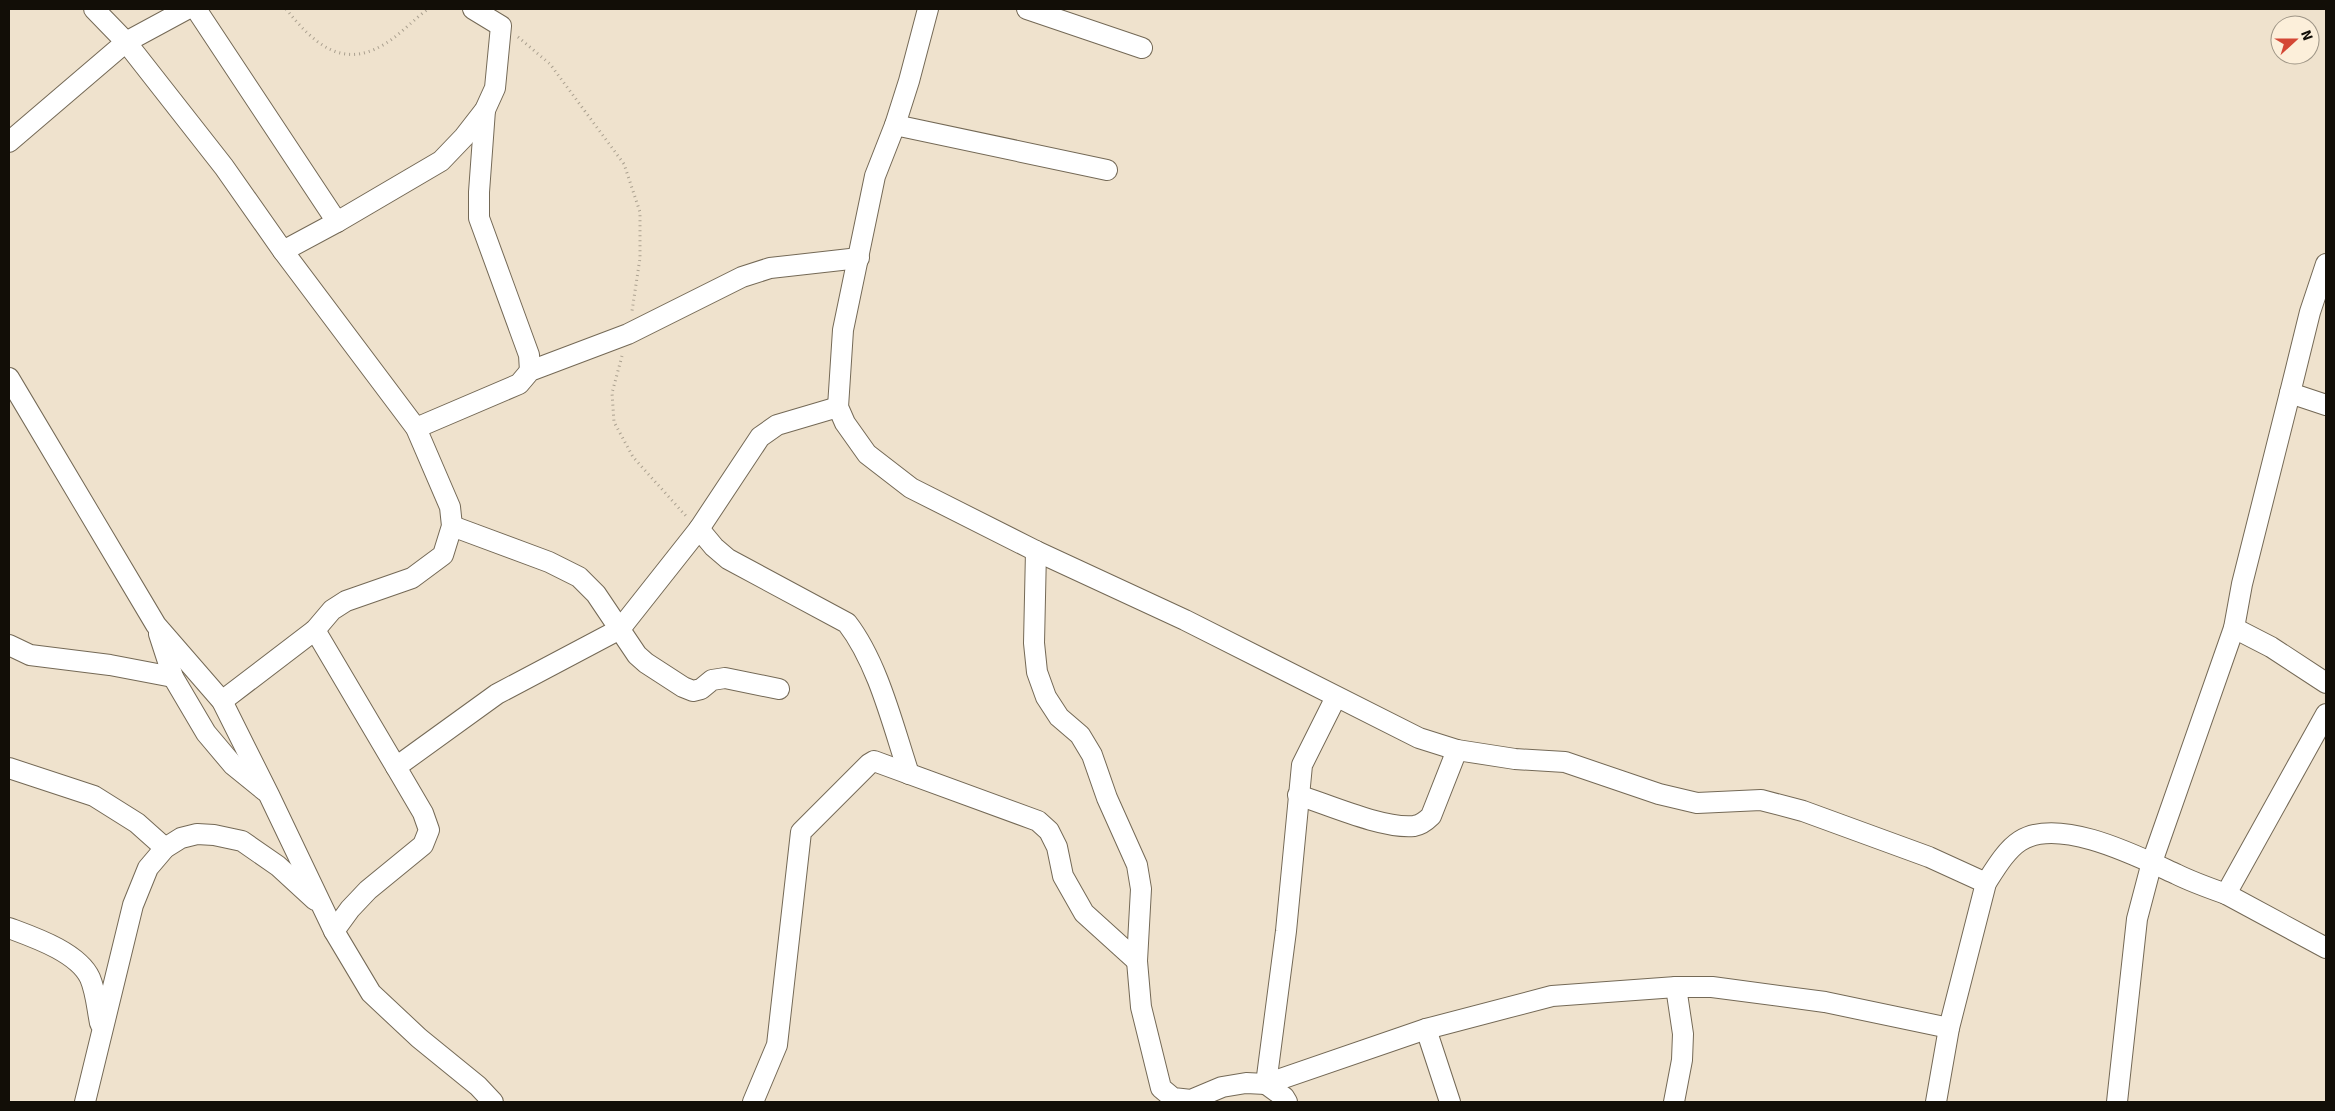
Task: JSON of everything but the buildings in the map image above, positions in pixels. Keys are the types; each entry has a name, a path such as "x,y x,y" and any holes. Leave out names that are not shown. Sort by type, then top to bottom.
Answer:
{"street":[{"path":"94,9 126,42 224,168 283,251 416,428 450,507 452,526 443,555 412,578 346,601 332,610 315,630 222,701"},
{"path":"9,142 126,42 187,9"},
{"path":"196,9 337,222"},
{"path":"283,251 337,222 441,161 464,137 485,110 495,88 501,26 473,9"},
{"path":"928,9 895,125 874,176 843,330 838,407 845,423 867,454 911,488 1036,551 1185,620 1336,698 1419,738 1457,750 1514,760 1565,762 1659,794 1697,804 1761,800 1769,802 1804,811 1929,857 1986,883"},
{"path":"1027,9 1142,48"},
{"path":"485,110 479,218 529,355 530,371"},
{"path":"895,125 1107,170"},
{"path":"416,428 519,384 530,371 628,334 742,278 770,268 859,258"},
{"path":"2117,1102 2137,920 2152,862 2234,628 2242,584 2310,312 2326,264"},
{"path":"9,378 156,625 222,701 334,931 371,993 419,1038 478,1086 493,1102"},
{"path":"2290,393 2326,405"},
{"path":"396,767 497,694 620,629 699,530 760,437 777,426 838,407"},
{"path":"452,526 549,562 579,577 596,594 637,655 646,663 693,691 701,689 712,680 726,678 778,689"},
{"path":"699,530 728,559 847,623 860,640 872,666 909,774"},
{"path":"1036,551 1034,644 1037,672 1046,697 1059,717 1080,735 1092,755 1107,798 1137,865 1141,889 1137,961 1141,1007 1161,1088 1173,1098 1191,1100 1222,1087 1246,1083 1266,1084 1426,1029 1552,996 1676,986 1712,987 1824,1002 1950,1028"},
{"path":"156,625 173,677 211,739 233,765 269,795"},
{"path":"2234,628 2271,647 2326,683"},
{"path":"315,630 423,813 429,830 423,845 368,890 350,909 334,931"},
{"path":"9,645 30,655 173,677"},
{"path":"1266,1084 1286,931 1302,766 1336,698"},
{"path":"2226,894 2326,714"},
{"path":"1298,796 1379,822 1414,826 1423,823 1431,816 1457,750"},
{"path":"753,1102 777,1045 801,832 874,761 1038,821 1050,831 1057,847 1063,876 1084,912 1137,961"},
{"path":"9,768 94,796 136,823 165,848"},
{"path":"1936,1102 1950,1028 1986,883 1998,864 2020,841 2050,832 2077,835 2152,862 2176,875 2226,894 2326,948"},
{"path":"85,1102 133,905 148,868 165,848 180,838 197,834 214,835 242,841 278,866 322,907"},
{"path":"9,928 48,942 73,959 89,976 95,996 101,1030"},
{"path":"1674,1102 1682,1060 1683,1034 1676,986"},
{"path":"1426,1029 1450,1102"},
{"path":"1266,1084 1284,1097 1287,1102"}],"path":[{"path":"286,9 305,32 331,52 359,55 383,45 428,9"},
{"path":"501,26 522,40 550,64 624,164 640,212 640,258 628,334 612,393 614,422 633,457 699,530"}]}
